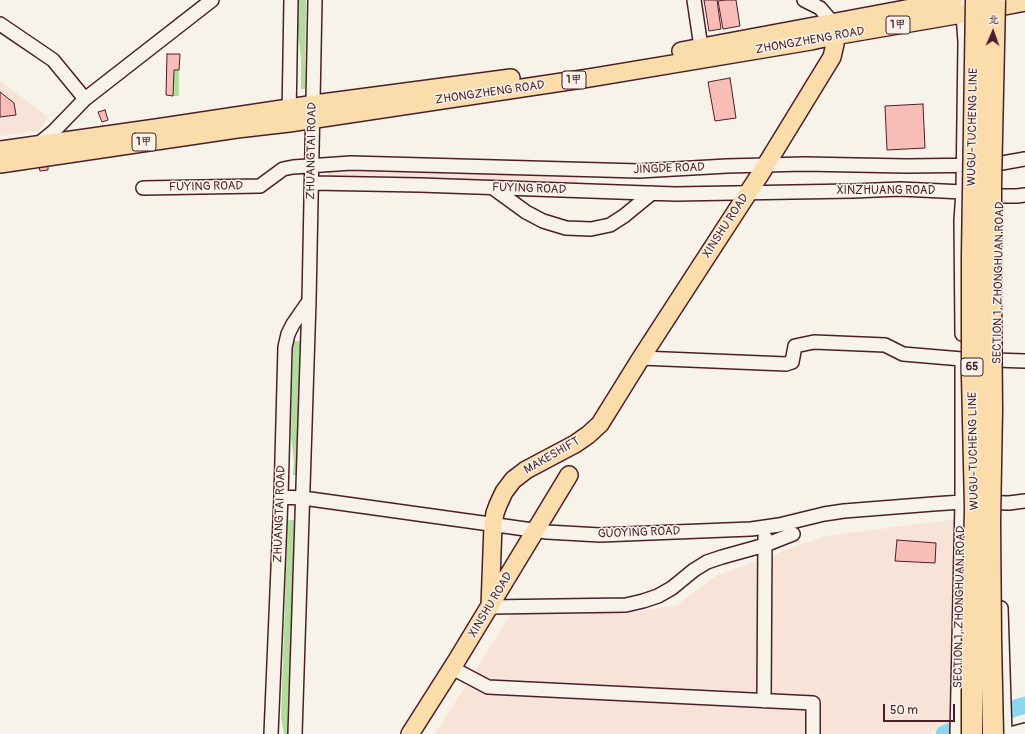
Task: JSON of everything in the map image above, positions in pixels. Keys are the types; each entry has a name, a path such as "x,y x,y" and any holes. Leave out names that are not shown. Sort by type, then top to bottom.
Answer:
{"highway":[{"name":"WUGU-TUCHENG LINE","path":"993,734 990,521 992,418 991,183 1000,2"},
{"name":"WUGU-TUCHENG LINE","path":"964,4 972,255 972,376 975,508 972,734"}],"main road":[{"name":"ZHONGZHENG ROAD","path":"313,112 583,79 811,41 833,29 913,4 1025,2"},
{"name":"ZHONGZHENG ROAD","path":"0,150 289,116 701,47 833,29 964,4"},
{"name":"XINSHU ROAD","path":"600,424 832,57 835,44 833,29"},
{"name":"ZHONGZHENG ROAD","path":"0,164 230,130 289,116"},
{"name":"MAKESHIFT","path":"490,607 493,525 495,513 504,492 513,480 526,470 575,444 600,424"},
{"name":"XINSHU ROAD","path":"410,734 490,607 569,475"}],"street":[{"path":"36,146 53,132 85,99 212,0"},
{"name":"ZHUANGTAI ROAD","path":"289,116 291,0"},
{"name":"ZHUANGTAI ROAD","path":"295,734 309,302 314,0"},
{"path":"694,0 701,47"},
{"path":"804,0 819,4 833,29"},
{"name":"SECTION 1, ZHONGHUAN ROAD","path":"1000,2 1001,164 998,313 998,503 1001,644 1005,734"},
{"name":"SECTION 1, ZHONGHUAN ROAD","path":"957,734 962,524 961,220 963,192 965,42 964,4"},
{"path":"0,24 53,60 85,99"},
{"name":"JINGDE ROAD","path":"312,166 374,163 639,170 804,164 906,166 991,165 1025,159"},
{"name":"FUYING ROAD","path":"143,188 260,186 283,169 312,166"},
{"name":"FUYING ROAD","path":"312,183 675,194 747,193"},
{"path":"493,188 526,212 543,221 566,228 591,229 610,225 624,216 652,193"},
{"name":"XINZHUANG ROAD","path":"747,193 900,189 963,192 1000,196 1017,196 1025,194"},
{"name":"ZHUANGTAI ROAD","path":"272,734 281,497 284,347 293,324 309,302"},
{"path":"962,310 965,323 971,330 979,332 987,330 994,323 998,313"},
{"path":"641,358 786,364 792,362 795,346 814,342 885,345 904,354 962,359 1025,361"},
{"name":"GUOYING ROAD","path":"281,497 303,498 536,531 607,535 765,528 833,513 925,504 962,502 1010,503 1025,501"},
{"path":"764,701 765,528"},
{"path":"490,607 626,605 643,601 658,596 672,588 694,570 707,562 765,546 794,534"},
{"path":"491,570 508,577"},
{"path":"452,668 488,687 813,703 813,734"},
{"path":"1010,734 1025,730"}],"shaded area":[{"path":"0,81 48,117 39,131 0,136"},
{"path":"328,169 578,174 577,183 328,178"},
{"path":"965,518 964,719 940,727 928,734 435,734 511,614 629,613 677,605 715,576 825,536"}],"green space":[{"path":"299,0 306,0 305,89 301,89 301,59 298,31"},
{"path":"174,70 179,70 179,96 173,96"},
{"path":"293,341 301,341 297,475 293,475 294,461 291,437"},
{"path":"288,520 296,520 288,734 284,734 281,717"}],"building":[{"path":"704,0 717,0 721,29 709,31"},
{"path":"736,0 740,26 723,29 718,1"},
{"path":"167,54 180,54 179,70 174,70 173,96 166,95"},
{"path":"730,78 736,118 715,121 708,82"},
{"path":"0,92 14,103 16,115 0,117"},
{"path":"923,104 925,148 887,150 885,106"},
{"path":"105,110 108,120 102,122 98,112"},
{"path":"48,166 48,170 40,171 39,167"},
{"path":"897,540 936,543 935,563 895,561"}],"waterway":[{"path":"944,734 974,721 1025,705"}]}
